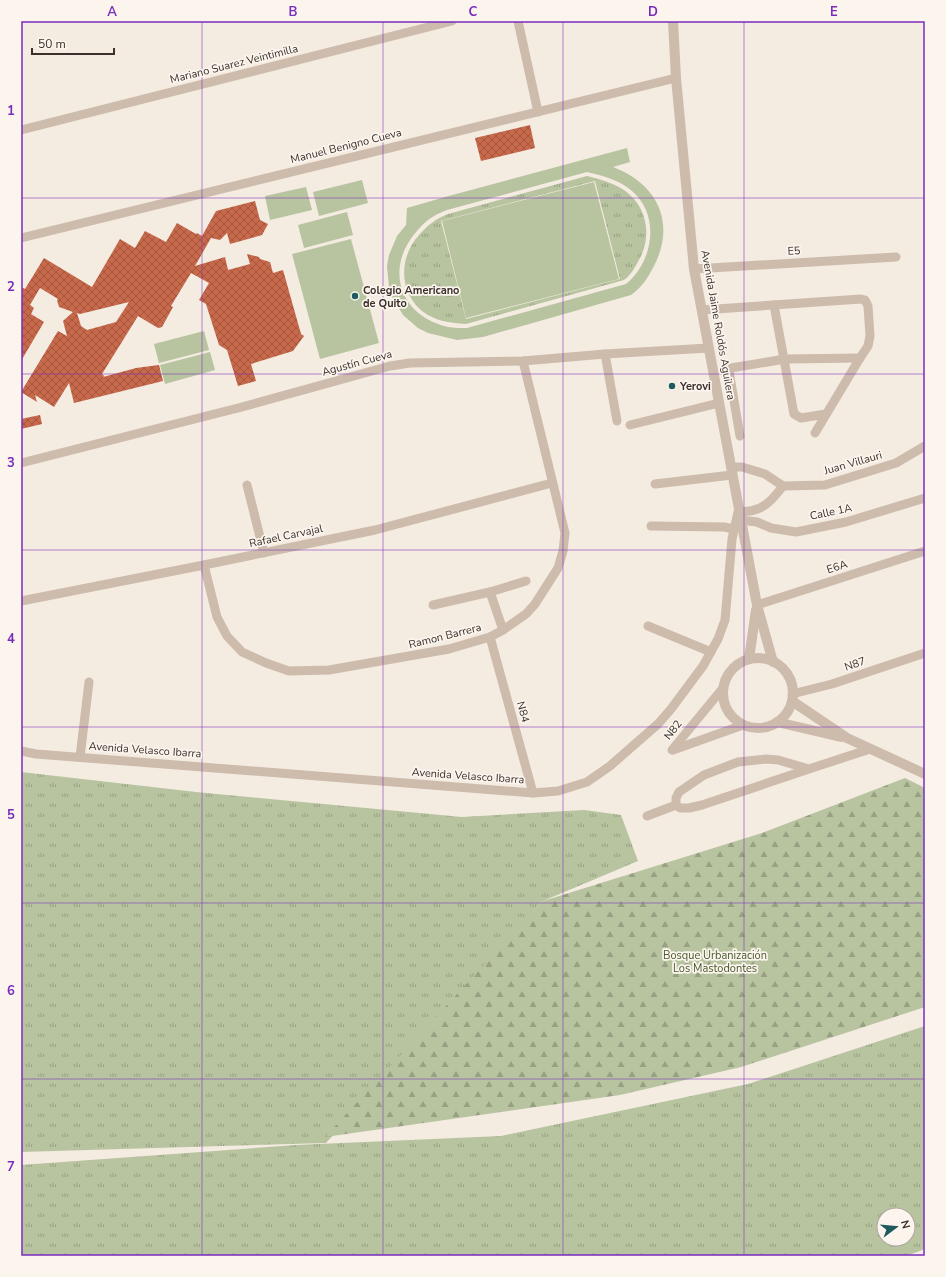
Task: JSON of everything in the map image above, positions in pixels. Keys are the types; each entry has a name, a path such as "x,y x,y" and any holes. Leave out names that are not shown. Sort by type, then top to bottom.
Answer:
{"street":[{"name":"Mariano Suarez Veintimilla","path":"21,130 452,21"},
{"path":"518,21 538,112"},
{"name":"Avenida Jaime Roldós Aguilera","path":"673,21 676,78 694,269 757,606 773,662"},
{"name":"Manuel Benigno Cueva","path":"21,238 676,78"},
{"name":"E5","path":"694,269 896,257"},
{"path":"702,310 864,300 868,306 870,340 868,346 815,433"},
{"path":"774,305 794,414 801,418 826,414"},
{"name":"Agustín Cueva","path":"21,463 242,407 390,366 410,363 522,361 605,354 709,348"},
{"path":"605,354 617,421"},
{"path":"740,436 729,371 733,367 785,360 860,358"},
{"name":"Ramon Barrera","path":"204,565 217,617 227,636 242,652 266,663 289,671 329,670 409,657 449,649 490,637 503,630 526,614 535,604 558,568 563,551 564,533 522,361"},
{"path":"630,425 719,403"},
{"name":"Juan Villauri","path":"783,486 825,485 896,463 925,446"},
{"path":"655,484 731,471 742,467 765,474 783,486 772,500 763,506 739,516"},
{"name":"Rafael Carvajal","path":"21,601 375,530 552,483"},
{"path":"247,485 264,553"},
{"name":"Calle 1A","path":"739,516 771,528 796,532 846,522 925,498"},
{"name":"Avenida Velasco Ibarra","path":"21,751 36,754 533,793 558,791 587,782 610,766 642,739 662,719 700,670 718,640 725,620 734,529 739,516"},
{"path":"651,526 724,527 734,529"},
{"name":"E6A","path":"757,606 925,551"},
{"path":"434,605 490,592 526,581"},
{"path":"490,592 503,630"},
{"name":"Avenida Jaime Roldós Aguilera","path":"749,659 757,606"},
{"path":"648,626 711,652"},
{"name":"N84","path":"490,637 533,793"},
{"name":"N87","path":"792,697 925,653"},
{"path":"749,659 762,659 773,662 781,668 791,684 792,697 786,713 777,722 760,728 751,727 735,720 729,713 723,697 725,680 729,673 742,662 749,659"},
{"path":"80,757 89,682"},
{"name":"N82","path":"723,688 672,750 743,724"},
{"path":"792,697 847,738 924,772"},
{"path":"777,722 847,738"},
{"path":"809,769 793,764 766,759 738,762 704,775 686,786 679,792 676,798 676,804 680,808 684,809 693,807 771,783 870,749"},
{"path":"647,816 676,804"}],"green space":[{"path":"627,148 630,162 613,167 629,174 652,194 659,207 663,220 663,235 660,250 647,279 631,295 483,337 457,340 428,333 418,328 403,315 392,297 389,287 387,266 389,255 397,236 406,225 407,208","holes":["587,172 611,179 627,187 641,201 647,213 650,226 650,239 647,251 642,264 635,275 626,284 467,328 448,327 431,321 418,313 408,302 402,289 399,275 401,260 407,245 420,227 430,218 447,210"]},
{"path":"587,176 615,185 632,197 638,204 645,221 646,240 640,258 631,273 624,280 466,324 451,323 428,315 418,308 411,299 404,278 407,255 412,245 429,225 435,220 448,214","holes":["595,181 620,279 466,319 441,221"]},
{"path":"362,180 368,203 319,216 313,192"},
{"path":"594,182 619,279 466,318 442,221"},
{"path":"306,187 312,210 270,220 265,196"},
{"path":"347,212 353,235 304,248 298,225"},
{"path":"351,239 379,343 320,359 292,254"},
{"path":"204,331 209,350 159,363 154,344"},
{"path":"210,352 215,370 165,384 160,365"},
{"path":"21,772 196,792 462,817 584,810 621,815 638,861 543,901 326,1143 21,1152"},
{"name":"Bosque Urbanización Los Mastodontes","path":"905,778 925,788 925,1007 741,1067 620,1095 325,1137 543,901 762,833"},
{"path":"925,1026 925,1249 906,1256 21,1256 21,1165 296,1145 501,1136 748,1084"}],"building":[{"path":"530,125 535,148 481,161 475,138"},
{"path":"255,201 260,220 268,224 262,235 230,244 227,233 220,240 211,238 195,266 225,257 228,270 250,264 247,254 270,262 273,273 283,270 301,334 304,336 293,351 251,364 256,381 238,386 227,350 219,345 206,304 199,300 209,283 191,273 171,306 173,307 162,327 158,328 138,316 102,374 104,376 103,377 136,368 159,365 163,381 74,403 69,383 54,407 35,395 37,402 21,392 58,331 67,336 63,321 73,312 59,307 58,299 40,288 30,305 34,308 31,314 44,322 21,361 21,287 25,289 44,258 92,287 120,239 135,248 145,231 166,242 177,223 202,236 216,211","holes":["129,302 116,322 87,330 81,326 77,313 80,314"]},
{"path":"40,415 42,424 21,429 21,419"}],"place":[{"name":"Colegio Americano de Quito","path":"355,296"},
{"name":"Yerovi","path":"672,386"}]}
